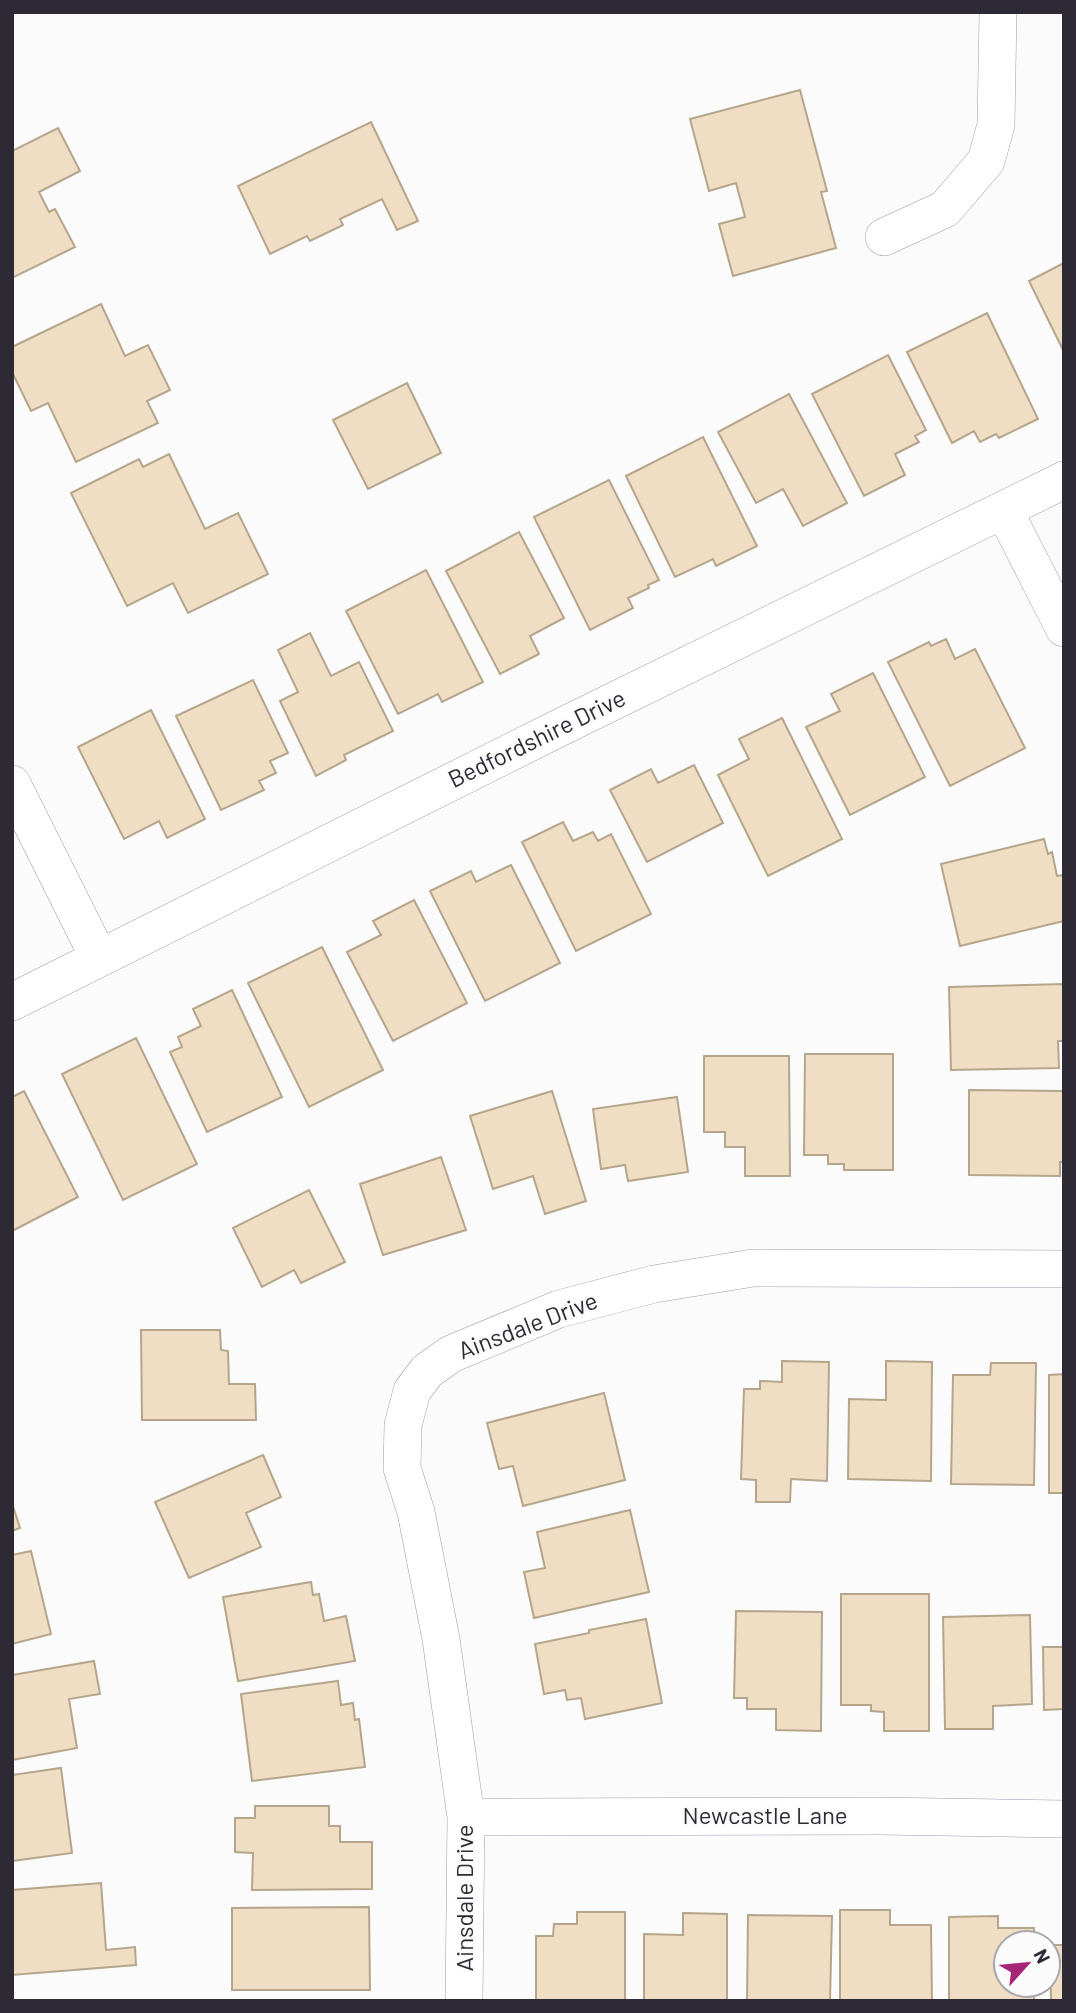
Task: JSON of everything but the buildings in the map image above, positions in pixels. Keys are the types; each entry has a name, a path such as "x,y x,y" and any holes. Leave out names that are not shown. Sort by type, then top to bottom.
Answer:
{"street":[{"path":"884,237 945,209 986,161 996,125 998,12"},
{"name":"Bedfordshire Drive","path":"12,1002 545,735 1064,480"},
{"path":"1004,510 1064,628"},
{"path":"12,784 99,958"},
{"name":"Ainsdale Drive","path":"464,2001 466,1817 440,1639 416,1511 402,1468 403,1425 412,1391 427,1371 451,1354 559,1309 653,1284 753,1268 1064,1269"},
{"name":"Newcastle Lane","path":"466,1817 880,1816 1064,1819"}]}
